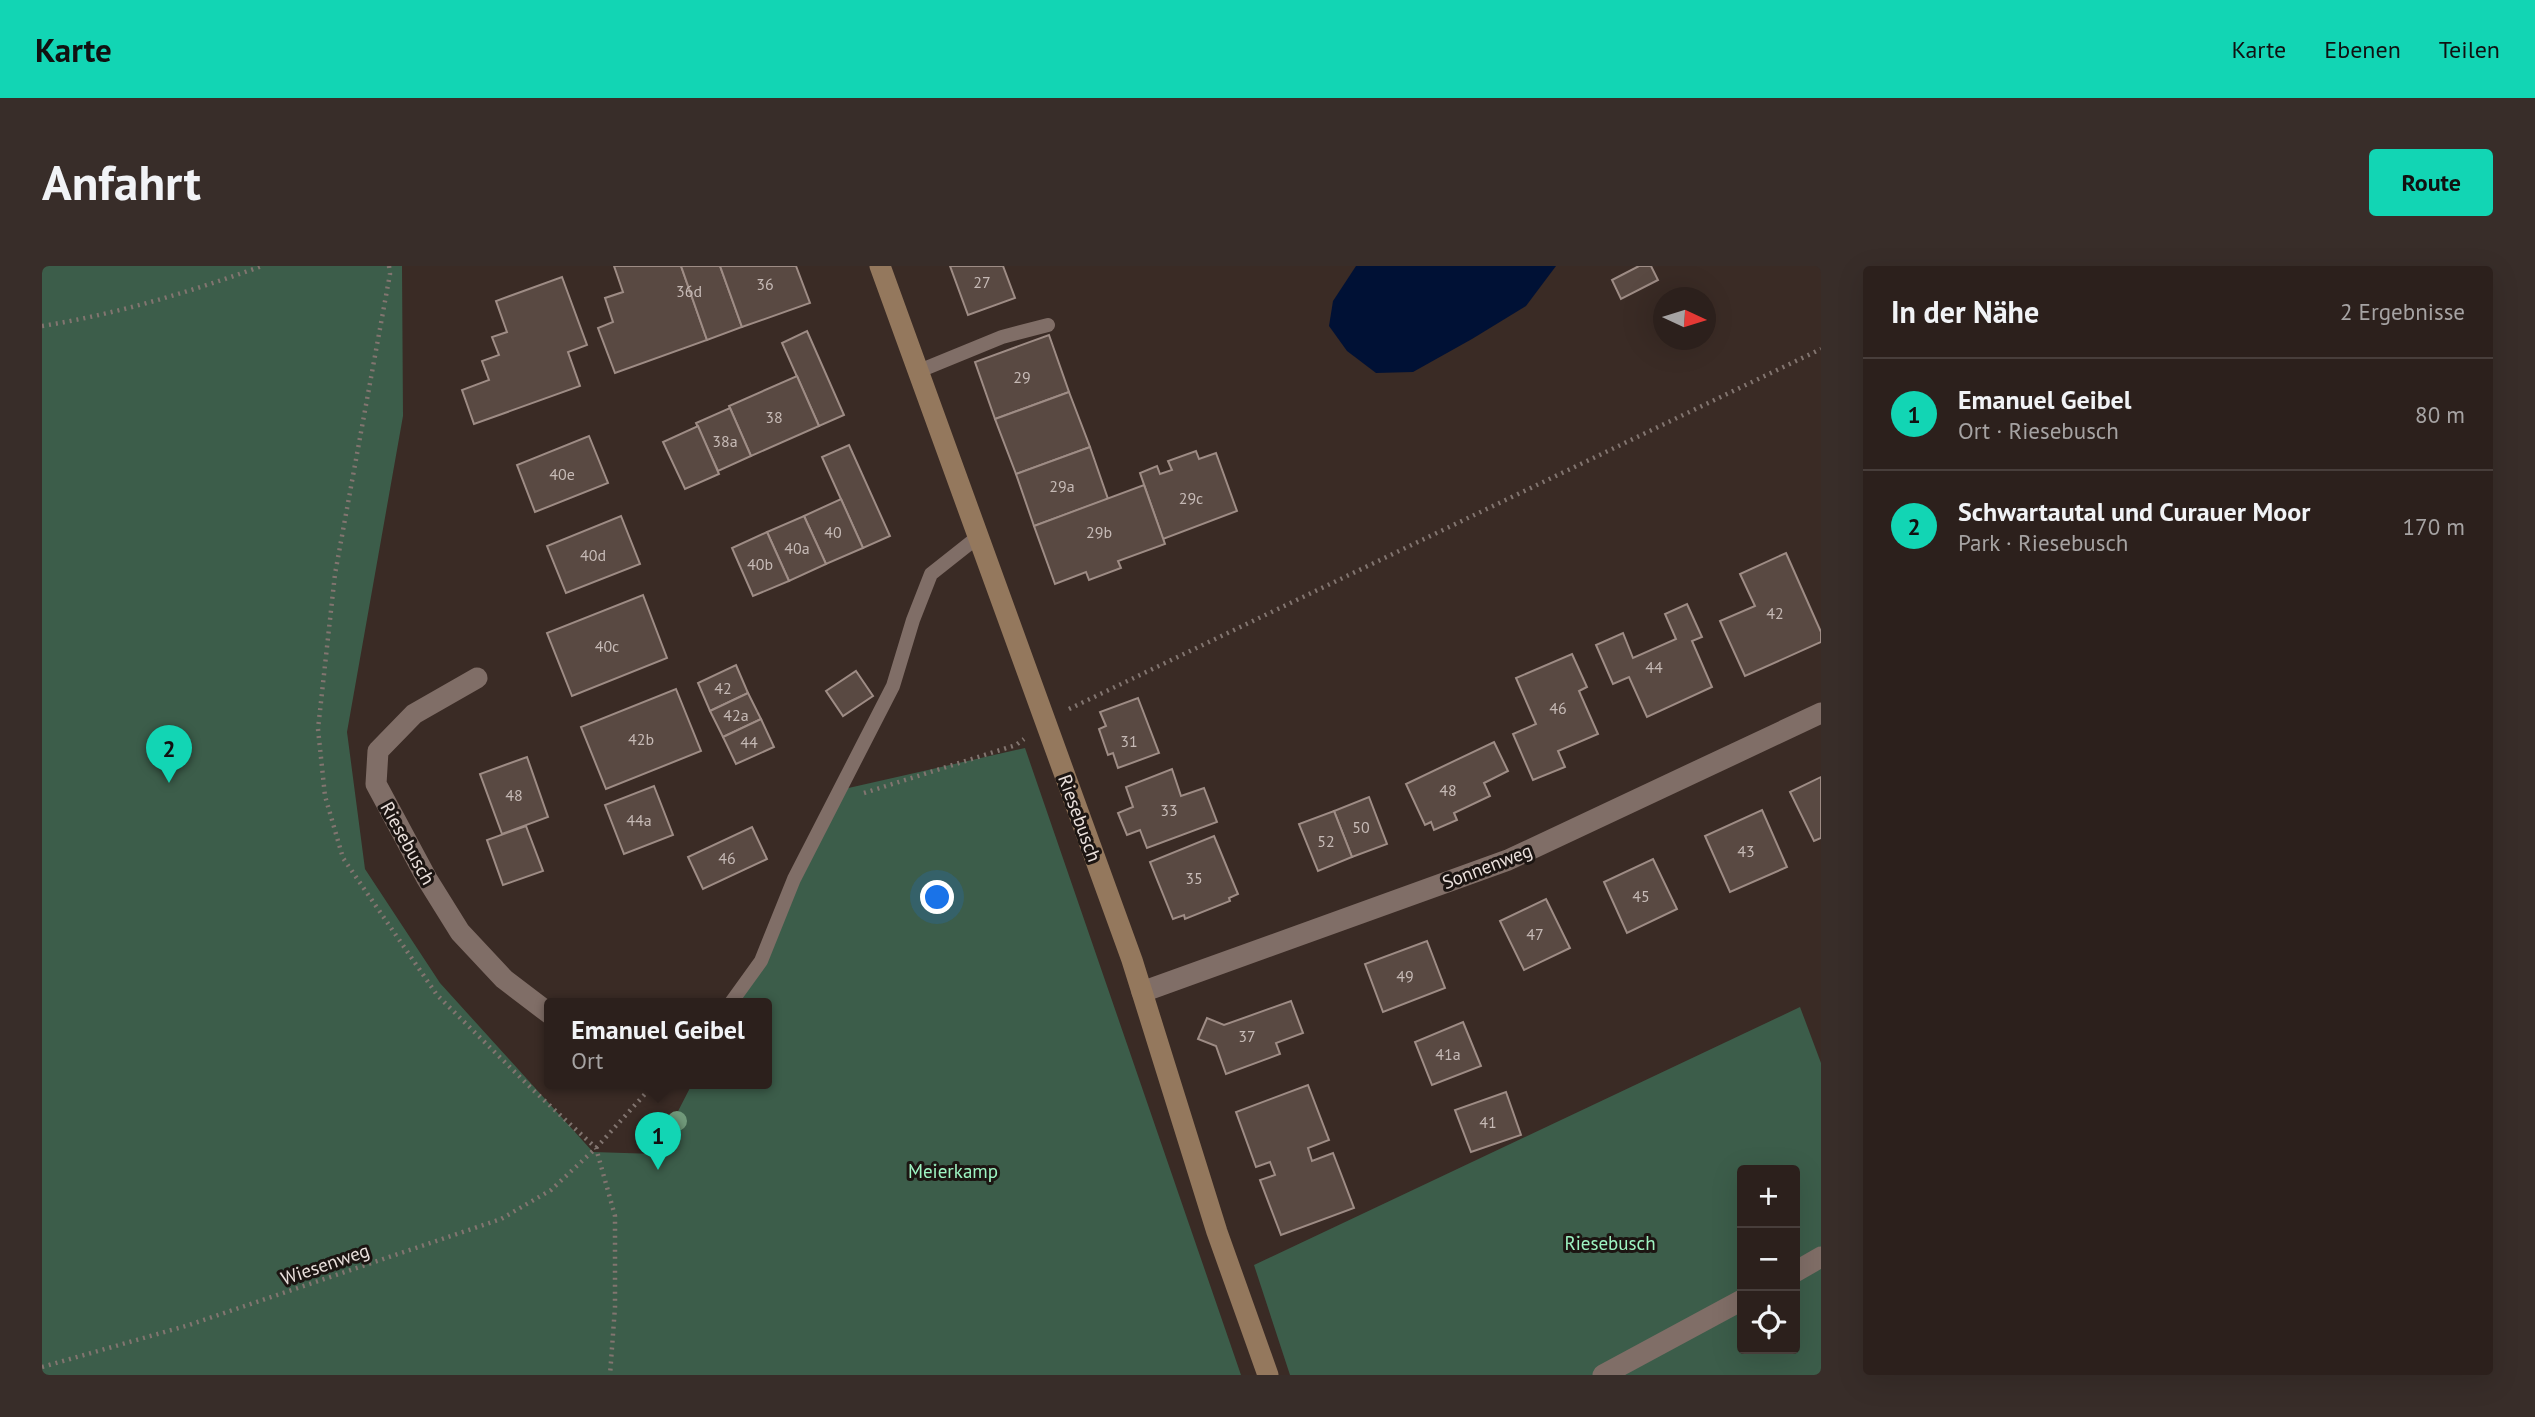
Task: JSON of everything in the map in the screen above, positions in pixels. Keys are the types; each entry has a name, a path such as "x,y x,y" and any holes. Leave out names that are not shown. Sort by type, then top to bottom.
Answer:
{"main road":[{"name":"Riesebusch","path":"880,266 1142,992 1217,1232 1268,1375"}],"street":[{"name":"Riesebusch","path":"477,678 414,714 378,751 376,784 427,879 460,932 504,979 544,1009"},
{"name":"Sonnenweg","path":"1142,992 1508,860 1821,713"},
{"path":"1800,1269 1821,1257"},
{"path":"1603,1375 1737,1303"}],"lane":[{"path":"919,371 1002,337 1048,325"},
{"path":"734,998 761,961 794,879 893,686 913,620 932,574 979,536"}],"path":[{"path":"42,326 78,321 193,291 262,266"},
{"path":"833,802 1016,745 1045,721 1821,349"},
{"name":"Wiesenweg","path":"42,1367 189,1325 501,1219 551,1190 596,1147 649,1089"},
{"path":"596,1147 615,1216 615,1307 610,1375"}],"green space":[{"name":"Meierkamp","path":"42,266 402,266 403,416 347,732 365,869 440,983 593,1152 656,1154 689,1089 772,1089 772,998 736,998 844,789 1025,748 1241,1375 42,1375"},
{"name":"Riesebusch","path":"1800,1007 1821,1063 1821,1375 1290,1375 1254,1265"}],"water":[{"path":"1356,266 1556,266 1526,306 1472,339 1413,372 1376,373 1347,351 1329,326 1333,301"}],"building":[{"path":"614,266 681,266 707,340 615,373 598,328 613,322 605,298 623,292"},
{"path":"681,266 720,266 742,327 707,340"},
{"path":"720,266 796,266 810,303 742,327"},
{"path":"950,266 1003,266 1015,298 968,315"},
{"path":"1639,266 1651,266 1658,280 1621,299 1612,280"},
{"path":"562,277 587,345 568,352 580,386 474,424 462,390 489,380 482,361 499,355 492,337 507,332 496,301"},
{"path":"807,331 844,415 819,426 782,343"},
{"path":"1049,335 1069,392 995,419 975,362"},
{"path":"797,376 819,426 751,456 729,406"},
{"path":"1069,392 1090,447 1016,474 995,419"},
{"path":"730,408 751,456 718,471 696,423"},
{"path":"698,426 719,474 685,489 663,442"},
{"path":"589,436 608,483 535,512 517,465"},
{"path":"849,445 890,536 863,548 822,457"},
{"path":"1090,447 1108,499 1034,526 1016,474"},
{"path":"1196,451 1199,459 1216,453 1237,511 1163,539 1140,473 1157,466 1160,474 1172,470 1168,461"},
{"path":"1144,485 1165,544 1118,561 1121,568 1089,580 1086,572 1055,584 1034,526"},
{"path":"841,499 863,548 826,564 804,516"},
{"path":"621,516 640,564 566,593 547,546"},
{"path":"804,516 826,564 789,581 767,532"},
{"path":"767,532 789,581 753,596 732,548"},
{"path":"1786,553 1821,632 1821,642 1745,676 1720,621 1755,606 1740,574"},
{"path":"643,595 667,658 572,696 547,633"},
{"path":"1687,604 1702,637 1692,641 1712,687 1647,717 1629,677 1613,684 1596,645 1623,633 1633,658 1676,639 1665,614"},
{"path":"1572,654 1587,687 1579,691 1598,734 1558,751 1565,767 1533,780 1513,734 1536,724 1516,678"},
{"path":"736,665 748,693 710,711 698,683"},
{"path":"856,671 873,696 843,716 826,691"},
{"path":"676,689 701,751 606,789 581,727"},
{"path":"748,693 761,719 723,737 710,711"},
{"path":"1138,698 1159,753 1118,768 1113,753 1108,755 1099,729 1106,726 1100,712"},
{"path":"761,719 774,747 736,764 723,737"},
{"path":"1494,742 1508,771 1484,783 1490,796 1454,813 1457,820 1434,830 1431,822 1425,825 1406,784"},
{"path":"527,757 548,817 502,834 480,774"},
{"path":"1172,769 1181,796 1204,788 1217,822 1147,848 1140,830 1127,835 1118,813 1133,807 1126,787"},
{"path":"1821,777 1821,838 1814,841 1790,792"},
{"path":"654,786 673,835 624,854 605,805"},
{"path":"1369,797 1387,844 1352,857 1334,811"},
{"path":"1762,810 1787,867 1730,892 1705,836"},
{"path":"1334,811 1352,857 1318,871 1299,824"},
{"path":"526,826 543,871 503,885 487,840"},
{"path":"752,827 767,859 703,889 688,857"},
{"path":"1214,836 1238,894 1229,898 1230,901 1185,919 1184,915 1173,919 1150,862"},
{"path":"1653,859 1677,909 1627,933 1604,882"},
{"path":"1546,899 1570,948 1524,970 1500,921"},
{"path":"1427,941 1445,988 1383,1012 1365,964"},
{"path":"1291,1001 1303,1033 1276,1043 1280,1054 1226,1074 1216,1046 1198,1039 1207,1018 1224,1025"},
{"path":"1463,1022 1481,1066 1432,1085 1415,1042"},
{"path":"1308,1085 1329,1140 1308,1148 1312,1161 1333,1153 1354,1208 1281,1235 1260,1180 1275,1175 1270,1162 1256,1167 1236,1112"},
{"path":"1506,1092 1521,1135 1471,1152 1455,1110"}],"place":[{"name":"Schwartautal und Curauer Moor","path":"169,783"},
{"name":"Emanuel Geibel","path":"658,1170"}]}
